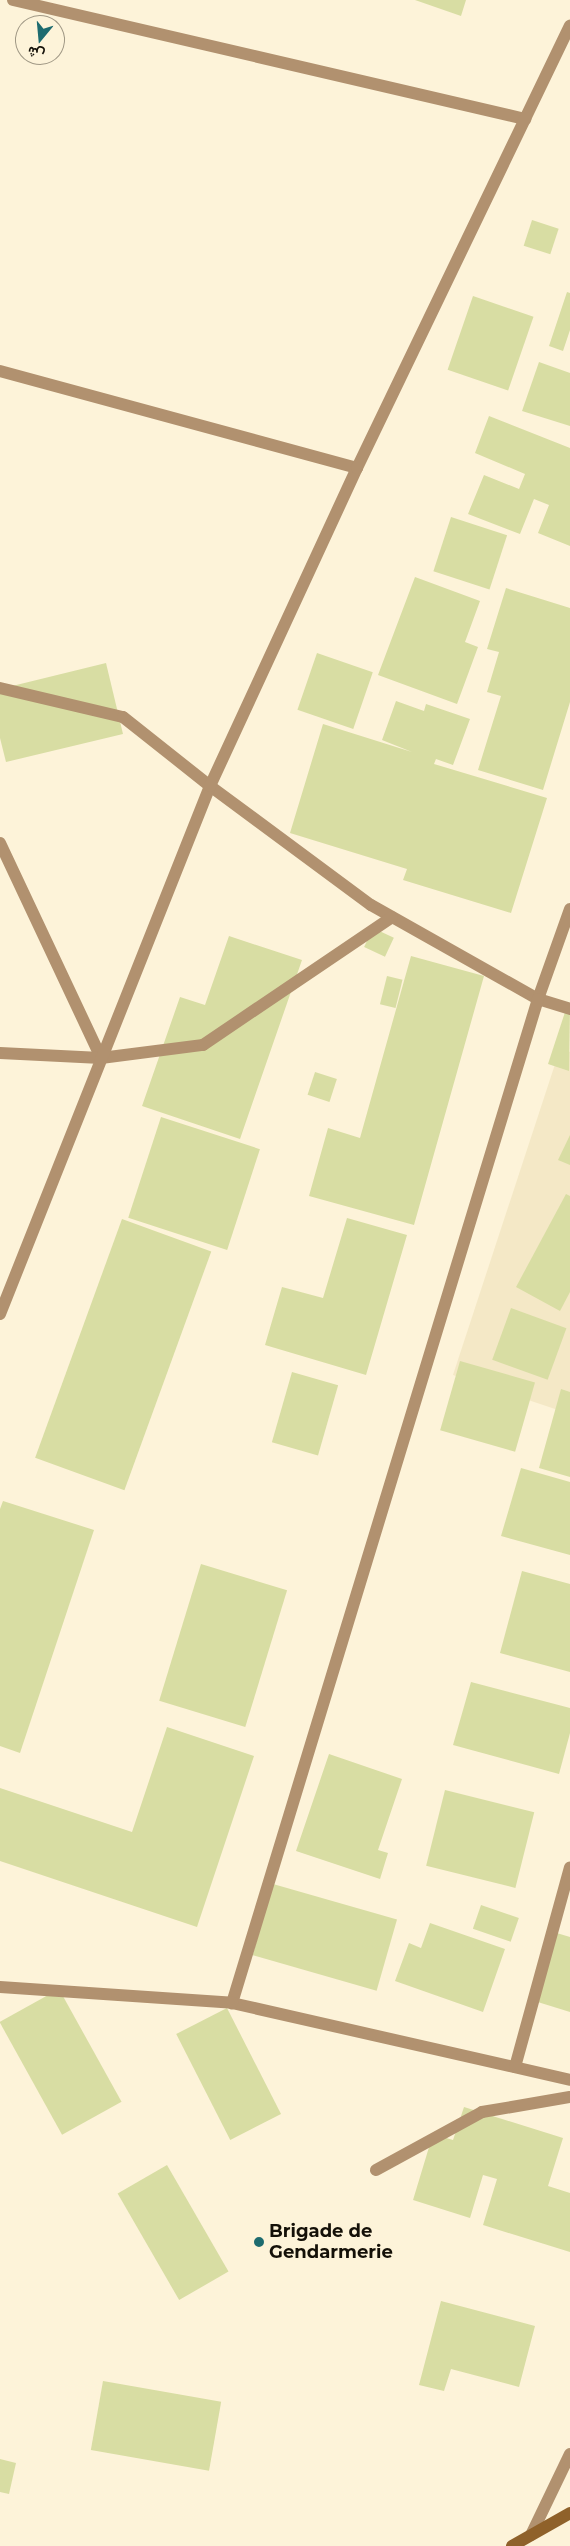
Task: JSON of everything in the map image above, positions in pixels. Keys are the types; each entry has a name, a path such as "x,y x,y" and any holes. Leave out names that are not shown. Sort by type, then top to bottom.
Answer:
{"main road":[{"path":"512,2546 570,2513"}],"street":[{"path":"13,0 525,119"},
{"path":"0,1314 100,1058 210,786 357,468 570,26"},
{"path":"0,371 357,468"},
{"path":"0,688 123,717 210,786 371,905 538,999 570,1009"},
{"path":"0,843 100,1058"},
{"path":"232,2003 538,999 570,909"},
{"path":"0,1053 100,1058 204,1045 392,917"},
{"path":"515,2067 570,1867"},
{"path":"0,1987 232,2003 570,2080"},
{"path":"376,2170 482,2112 570,2097"},
{"path":"531,2535 570,2454"}],"shaded area":[{"path":"560,1049 570,1052 570,1414 453,1375"}],"building":[{"path":"415,0 466,0 461,16"},
{"path":"532,220 559,229 550,254 524,246"},
{"path":"567,292 570,293 570,330 563,351 549,346"},
{"path":"473,296 534,317 508,391 448,370"},
{"path":"539,362 570,373 570,426 522,411"},
{"path":"489,416 570,448 570,546 538,533 549,505 534,499 520,534 468,514 484,475 519,489 525,474 475,453"},
{"path":"451,517 507,535 489,589 433,571"},
{"path":"415,577 480,601 465,642 478,647 457,704 378,675"},
{"path":"506,588 570,608 570,702 543,790 478,770 501,696 487,692 499,652 487,649"},
{"path":"317,653 373,672 353,729 297,710"},
{"path":"106,663 123,734 6,762 0,738 0,689"},
{"path":"396,701 424,711 426,704 470,719 453,765 436,759 434,764 547,798 511,913 403,880 407,869 290,833 323,724 412,752 382,740"},
{"path":"373,928 394,938 385,957 364,947"},
{"path":"229,936 302,960 240,1139 142,1106 180,997 205,1005"},
{"path":"411,956 484,976 414,1225 309,1196 328,1128 360,1138"},
{"path":"387,976 403,980 396,1008 380,1004"},
{"path":"567,1006 570,1007 569,1071 548,1064"},
{"path":"315,1072 337,1079 329,1102 308,1095"},
{"path":"161,1117 260,1149 227,1250 128,1218"},
{"path":"570,1135 570,1165 558,1160"},
{"path":"566,1194 570,1196 570,1292 560,1311 516,1287"},
{"path":"347,1218 407,1235 366,1375 265,1345 282,1287 323,1298"},
{"path":"122,1219 211,1251 124,1490 35,1458"},
{"path":"511,1308 566,1328 548,1380 492,1360"},
{"path":"460,1361 535,1382 515,1452 440,1430"},
{"path":"292,1372 338,1385 318,1455 272,1442"},
{"path":"561,1389 570,1392 570,1477 539,1468"},
{"path":"521,1468 570,1482 570,1555 501,1536"},
{"path":"3,1501 94,1530 20,1753 0,1746 0,1509"},
{"path":"201,1564 287,1590 245,1727 159,1701"},
{"path":"522,1571 570,1584 570,1672 500,1653"},
{"path":"471,1682 570,1708 570,1733 559,1774 453,1745"},
{"path":"167,1727 254,1756 197,1927 0,1861 0,1788 132,1832"},
{"path":"329,1754 402,1779 378,1850 388,1853 380,1879 296,1851"},
{"path":"445,1790 534,1812 515,1888 426,1866"},
{"path":"273,1884 397,1920 377,1991 253,1955"},
{"path":"481,1905 519,1918 511,1942 473,1929"},
{"path":"430,1923 505,1949 483,2012 395,1981 409,1943 421,1948"},
{"path":"550,1931 570,1937 570,2012 528,1999"},
{"path":"59,1989 122,2102 62,2135 0,2023"},
{"path":"227,2008 281,2114 230,2140 176,2034"},
{"path":"464,2107 563,2138 548,2186 570,2193 570,2252 483,2225 497,2179 483,2175 470,2218 413,2200 433,2134 453,2140"},
{"path":"167,2165 228,2272 179,2300 118,2194"},
{"path":"441,2301 535,2326 519,2387 451,2369 444,2391 419,2385"},
{"path":"103,2381 221,2402 209,2471 91,2450"},
{"path":"0,2459 16,2463 9,2494 0,2492"}],"place":[{"name":"Brigade de Gendarmerie","path":"259,2242"}]}
